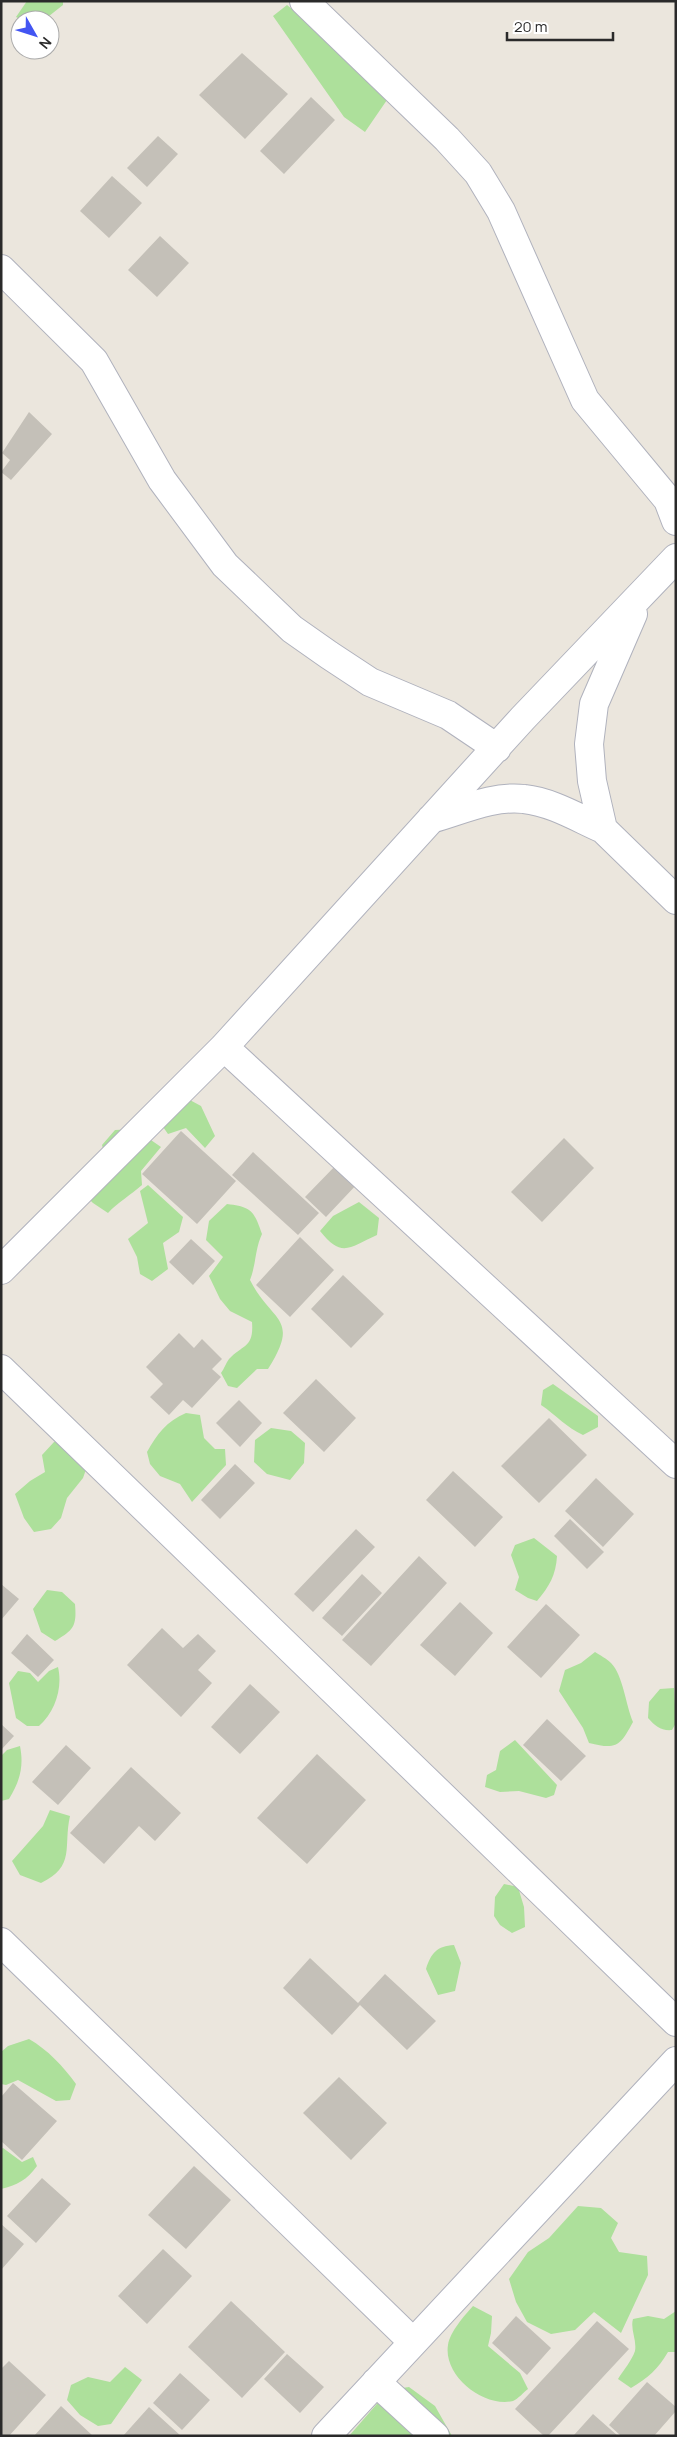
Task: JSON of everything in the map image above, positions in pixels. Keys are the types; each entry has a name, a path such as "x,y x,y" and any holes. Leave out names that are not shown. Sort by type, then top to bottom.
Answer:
{"street":[{"path":"304,1 447,139 478,173 501,211 585,400 668,500 676,521"},
{"path":"1,269 94,362 162,480 225,565 292,629 329,655 370,682 448,715 497,748"},
{"path":"1,1270 224,1047 523,718 676,558"},
{"path":"603,829 592,781 589,744 590,723 594,704 642,594"},
{"path":"431,819 495,801 524,799 554,807 603,829 676,900"},
{"path":"224,1047 676,1464"},
{"path":"1,1369 676,2022"},
{"path":"1,1942 414,2342"},
{"path":"326,2436 676,2061"},
{"path":"376,2382 434,2436"}],"green space":[{"path":"27,1 63,1 63,5 57,10 21,10"},
{"path":"287,5 334,43 389,97 365,132 344,117 273,16"},
{"path":"188,1099 201,1106 215,1136 205,1148 186,1128 168,1134 161,1124"},
{"path":"135,1129 161,1147 141,1171 142,1185 108,1213 93,1203 81,1191 105,1156 102,1145 115,1130"},
{"path":"148,1185 183,1217 179,1232 163,1243 168,1269 152,1281 140,1274 137,1257 128,1239 148,1223 140,1191"},
{"path":"359,1202 379,1218 377,1235 347,1248 334,1245 320,1231 333,1216"},
{"path":"227,1204 247,1209 257,1220 262,1234 250,1280 258,1294 280,1321 283,1329 278,1352 268,1369 257,1369 237,1388 228,1386 221,1373 229,1359 249,1341 252,1322 230,1311 220,1299 209,1276 223,1257 206,1240 209,1221"},
{"path":"553,1384 598,1416 598,1427 583,1435 572,1429 541,1405 543,1390"},
{"path":"186,1413 200,1415 204,1438 215,1449 225,1449 226,1465 192,1502 180,1484 160,1476 150,1464 147,1452 163,1429 173,1420"},
{"path":"271,1428 291,1431 305,1443 304,1463 290,1480 267,1474 254,1462 255,1440"},
{"path":"72,1438 91,1455 83,1478 67,1498 61,1518 51,1529 34,1532 24,1518 15,1494 30,1481 45,1472 42,1455 54,1442"},
{"path":"534,1538 557,1556 551,1580 537,1601 515,1590 519,1577 511,1555 515,1545"},
{"path":"47,1590 62,1592 75,1604 75,1618 70,1631 55,1641 41,1632 33,1609"},
{"path":"595,1652 609,1662 619,1675 633,1722 621,1741 612,1746 589,1743 583,1728 559,1691 565,1670 581,1663"},
{"path":"58,1667 58,1691 53,1707 39,1726 27,1726 16,1718 9,1683 18,1671 30,1673 38,1682 49,1671"},
{"path":"674,1688 676,1723 672,1730 661,1729 648,1718 649,1702 660,1689"},
{"path":"515,1740 557,1785 554,1795 546,1798 519,1791 500,1792 485,1787 487,1775 496,1770 500,1751"},
{"path":"20,1746 22,1760 16,1786 9,1799 1,1801 1,1756 7,1750"},
{"path":"50,1810 70,1816 66,1855 64,1863 59,1870 52,1877 41,1883 20,1875 12,1861 43,1826"},
{"path":"504,1884 518,1887 524,1907 525,1927 512,1933 500,1925 494,1916 495,1897"},
{"path":"454,1945 461,1963 455,1991 438,1995 426,1969 436,1951 443,1947"},
{"path":"29,2039 55,2059 76,2084 70,2100 56,2101 18,2080 6,2085 1,2084 1,2052 8,2046"},
{"path":"3,2148 22,2162 33,2157 37,2166 21,2181 1,2189 1,2149"},
{"path":"578,2206 601,2208 618,2223 611,2238 619,2252 647,2256 648,2275 621,2333 594,2312 575,2330 551,2334 527,2322 516,2302 509,2279 528,2252 549,2238"},
{"path":"473,2306 492,2316 488,2346 520,2373 528,2389 513,2401 490,2400 478,2395 459,2378 452,2368 448,2357 449,2340 458,2324"},
{"path":"676,2311 676,2352 668,2352 652,2373 631,2388 618,2379 635,2351 633,2319 648,2316 664,2319"},
{"path":"125,2367 142,2380 111,2424 98,2426 80,2415 67,2400 71,2385 88,2377 110,2382"},
{"path":"409,2387 435,2406 452,2436 349,2436 389,2390"}],"building":[{"path":"242,53 288,94 245,139 199,95"},
{"path":"311,97 335,120 284,174 260,151"},
{"path":"158,136 178,154 147,187 127,168"},
{"path":"112,176 142,203 109,238 80,211"},
{"path":"160,236 189,263 157,297 128,270"},
{"path":"29,412 52,434 11,480 1,472 10,460 2,453"},
{"path":"181,1131 236,1181 197,1224 142,1174"},
{"path":"564,1138 594,1168 542,1222 511,1192"},
{"path":"253,1152 319,1213 298,1235 232,1175"},
{"path":"338,1163 359,1182 326,1217 305,1197"},
{"path":"300,1237 334,1270 290,1317 256,1285"},
{"path":"191,1239 215,1261 193,1285 169,1262"},
{"path":"343,1275 384,1314 351,1348 311,1309"},
{"path":"179,1333 194,1348 202,1339 222,1359 212,1369 221,1377 192,1408 183,1400 169,1415 150,1397 163,1384 146,1367"},
{"path":"316,1379 356,1418 324,1452 283,1413"},
{"path":"239,1400 262,1423 240,1447 216,1423"},
{"path":"549,1418 587,1455 539,1503 501,1466"},
{"path":"235,1464 255,1483 220,1519 201,1500"},
{"path":"453,1471 503,1517 475,1547 426,1500"},
{"path":"596,1478 634,1514 603,1547 565,1511"},
{"path":"570,1519 604,1552 587,1569 554,1536"},
{"path":"356,1529 375,1547 313,1612 294,1594"},
{"path":"419,1556 447,1583 371,1666 342,1640"},
{"path":"362,1574 382,1593 342,1636 322,1618"},
{"path":"1,1584 19,1599 1,1620"},
{"path":"460,1602 493,1633 455,1676 420,1645"},
{"path":"546,1604 580,1635 541,1678 507,1647"},
{"path":"162,1628 183,1648 198,1634 216,1651 198,1670 212,1683 181,1717 127,1665"},
{"path":"27,1634 54,1660 38,1677 11,1653"},
{"path":"250,1684 280,1712 240,1754 211,1727"},
{"path":"547,1719 586,1756 561,1781 523,1745"},
{"path":"1,1724 14,1736 1,1750"},
{"path":"66,1745 91,1768 58,1805 32,1782"},
{"path":"317,1754 366,1800 307,1864 257,1818"},
{"path":"131,1767 181,1813 155,1841 139,1826 104,1864 70,1833"},
{"path":"310,1958 358,2003 385,1974 436,2021 407,2050 360,2005 332,2035 283,1988"},
{"path":"339,2077 387,2123 351,2160 303,2113"},
{"path":"13,2083 57,2121 22,2160 1,2141 1,2097"},
{"path":"194,2166 231,2200 186,2249 148,2215"},
{"path":"42,2178 71,2204 36,2243 7,2216"},
{"path":"1,2224 24,2244 1,2270"},
{"path":"163,2249 192,2276 147,2324 118,2296"},
{"path":"231,2301 285,2352 242,2398 188,2347"},
{"path":"516,2316 551,2348 527,2375 492,2343"},
{"path":"597,2321 629,2349 548,2436 544,2436 515,2409"},
{"path":"287,2354 324,2387 300,2413 264,2379"},
{"path":"9,2361 46,2395 9,2436 1,2436 1,2369"},
{"path":"180,2373 210,2400 182,2430 153,2403"},
{"path":"647,2382 676,2407 676,2411 654,2436 621,2436 609,2425"},
{"path":"61,2406 93,2436 34,2436"},
{"path":"149,2407 181,2436 123,2436"},
{"path":"593,2414 618,2436 574,2435"}]}
